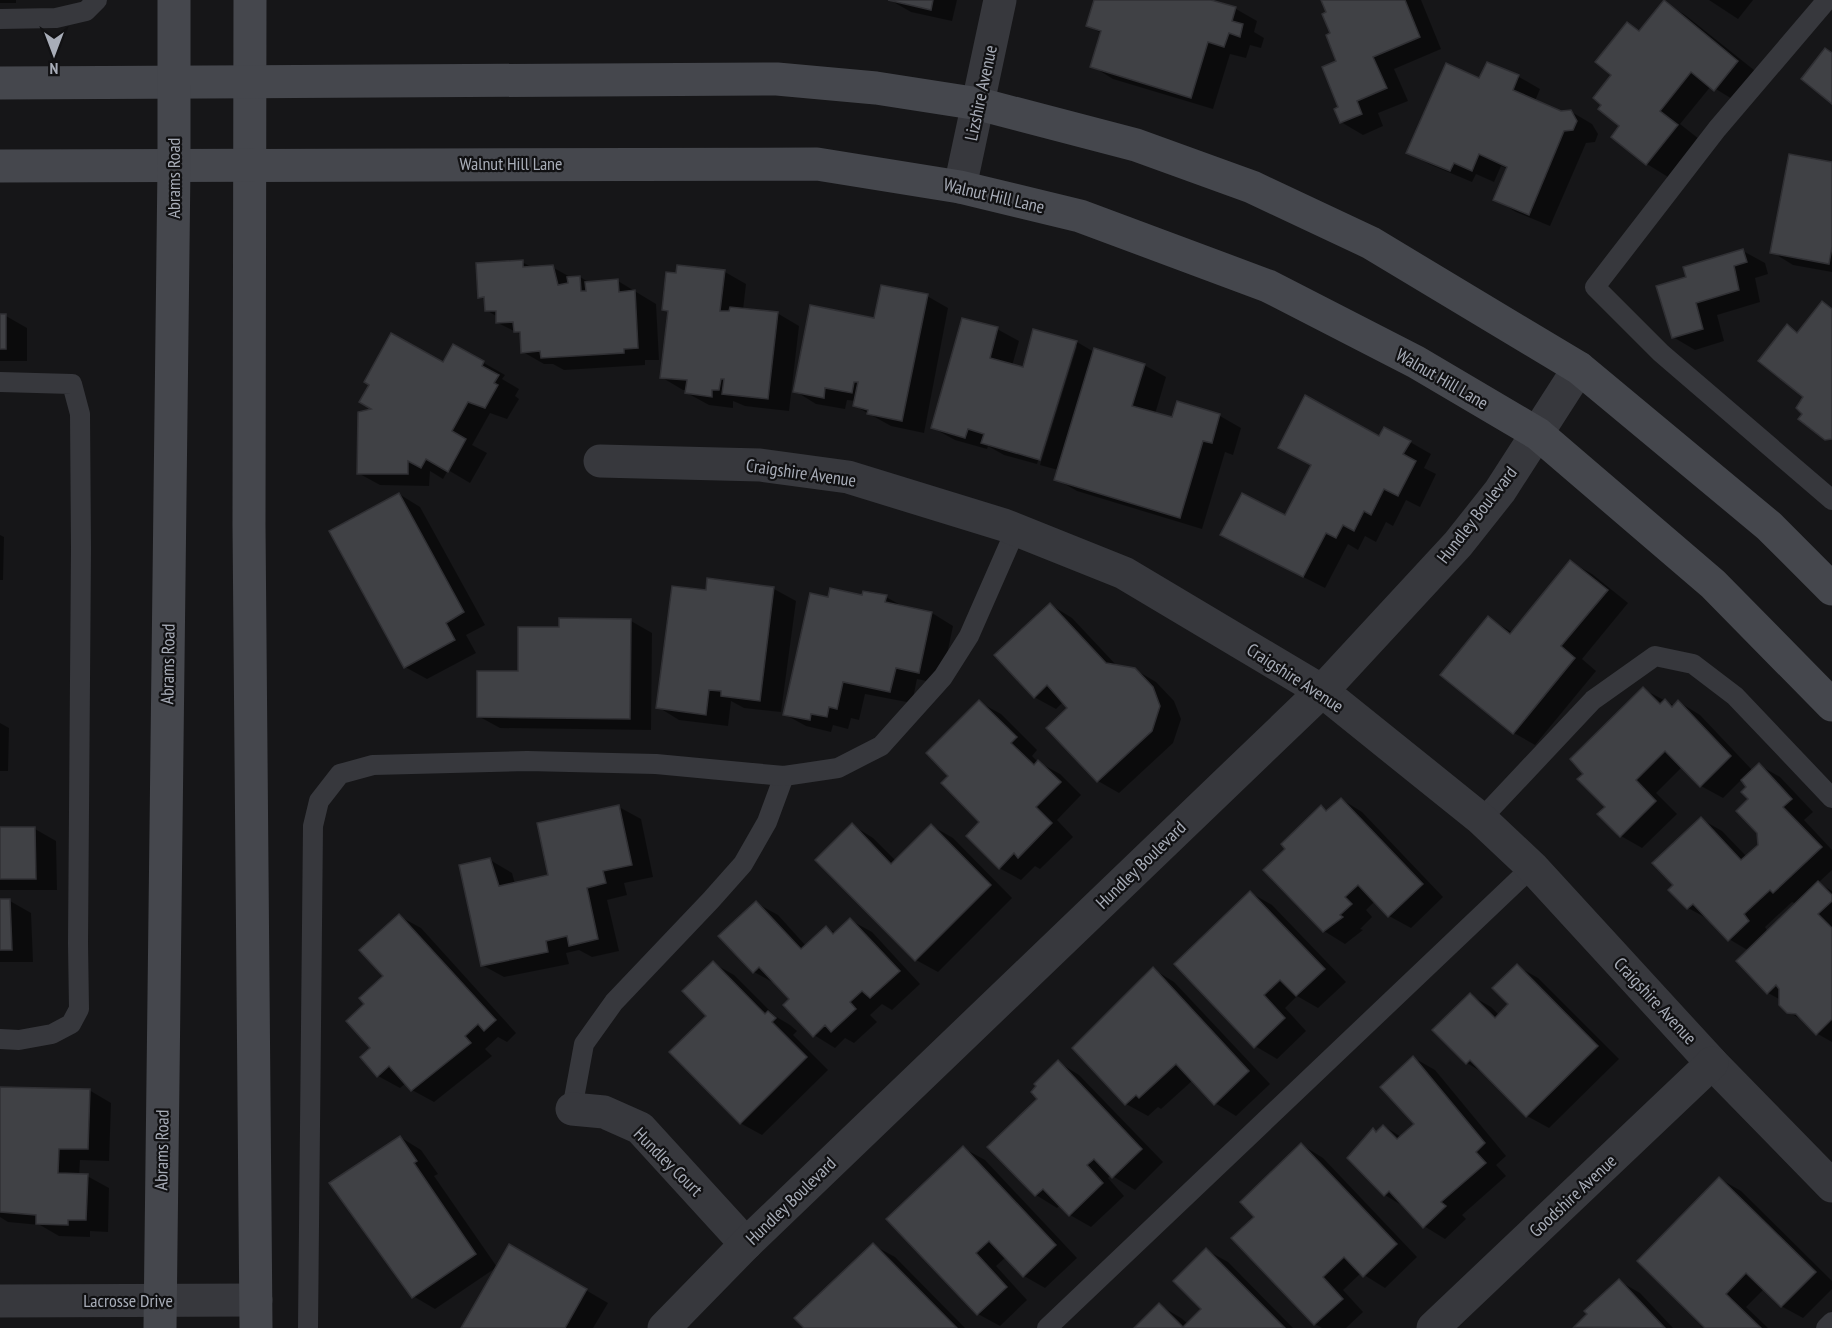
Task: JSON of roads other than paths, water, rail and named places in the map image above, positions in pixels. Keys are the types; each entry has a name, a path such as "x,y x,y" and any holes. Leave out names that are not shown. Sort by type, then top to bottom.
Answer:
{"main road":[{"name":"Abrams Road","path":"160,1314 174,0"},
{"path":"250,0 249,537 256,1314"},
{"path":"0,83 777,79 876,88 979,104 1136,145 1252,187 1371,243 1580,368 1769,526 1832,589"},
{"name":"Walnut Hill Lane","path":"0,166 817,164 960,187 1080,216 1269,286 1416,362 1538,434 1713,584 1832,705"}],"street":[{"name":"Lizshire Avenue","path":"960,187 1000,0"},
{"name":"Hundley Boulevard","path":"664,1328 746,1244 1322,691 1458,544 1500,490 1580,368"},
{"name":"Craigshire Avenue","path":"600,461 760,465 848,477 1016,530 1124,573 1322,691 1480,819 1532,867 1712,1063 1832,1186"},
{"name":"Goodshire Avenue","path":"1433,1328 1712,1063"},
{"name":"Hundley Court","path":"572,1109 604,1112 640,1128 746,1244"},
{"name":"Lacrosse Drive","path":"0,1300 160,1314 256,1314"}],"lane":[{"path":"0,19 56,18 87,11 97,0"},
{"path":"1827,0 1717,129 1595,286 1661,353 1832,500"},
{"path":"0,382 72,384 80,414 81,537 79,1009 71,1024 51,1034 19,1040 0,1039"},
{"path":"308,1328 313,826 319,801 340,774 373,765 527,761 656,764 784,776 838,768 881,746 943,677 969,636 1016,530"},
{"path":"1480,819 1593,700 1655,656 1693,664 1735,696 1832,798"},
{"path":"572,1109 584,1044 614,1002 743,864 767,822 784,776"},
{"path":"1047,1328 1532,867"},
{"path":"1826,1328 1832,1322"}]}
